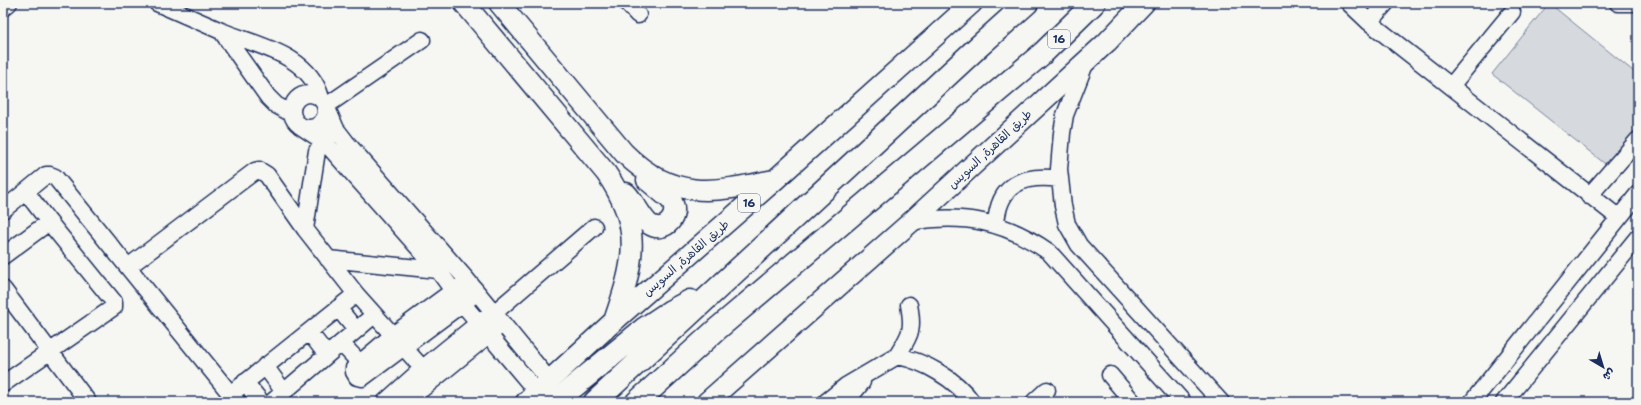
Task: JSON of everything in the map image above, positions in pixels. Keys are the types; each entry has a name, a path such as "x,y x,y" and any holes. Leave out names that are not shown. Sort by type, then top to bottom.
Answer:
{"highway":[{"path":"594,402 1027,3"},
{"name":"16","path":"637,402 716,330 1065,33 1094,3"},
{"path":"542,394 684,304 714,290"}],"main road":[{"path":"464,3 614,183 631,198 647,222 650,225 659,227 668,224 675,213 674,204 671,200 645,178 499,3"},
{"name":"طريق القاهرة, السويس","path":"542,394 614,321 776,179 972,3"},
{"name":"طريق القاهرة, السويس","path":"707,402 911,222 1086,60 1144,3"},
{"path":"633,162 655,177 680,187 693,190 707,191 727,189 776,179"},
{"path":"614,183 620,194 628,217 632,242 632,255 628,280 614,321"}],"street":[{"path":"3,8 9,3"},
{"path":"157,3 222,32 262,45 294,62 314,80 323,102 338,130 444,266 458,297 489,335 542,394"},
{"path":"627,3 638,15"},
{"path":"1349,3 1368,22 1618,218"},
{"path":"1368,22 1386,3"},
{"path":"1618,3 1638,3"},
{"path":"1451,86 1512,12"},
{"path":"222,32 268,97 323,142 444,266 472,286 496,316 542,394"},
{"path":"323,102 422,40"},
{"path":"1086,60 1065,115 1059,151 1059,179 1067,224 1080,245 1221,402"},
{"path":"310,93 323,102 326,113 324,120 319,125 312,128 305,128 295,119 294,102 304,94 310,93"},
{"path":"305,229 317,151 323,142 338,130"},
{"path":"1589,196 1638,140"},
{"path":"128,267 255,171 259,170 267,175 305,229 356,294 428,374"},
{"path":"5,205 26,192 46,175 55,177 234,398 245,382 356,294"},
{"path":"996,225 996,214 999,204 1005,194 1013,186 1032,178 1043,177 1059,179"},
{"path":"3,384 114,307 114,302 26,192"},
{"path":"1472,402 1638,194"},
{"path":"911,222 945,218 962,218 996,225 1024,236 1049,252 1183,402"},
{"path":"3,256 49,222"},
{"path":"406,402 428,374 478,322 496,316 594,227"},
{"path":"1504,402 1638,237"},
{"path":"328,259 444,266"},
{"path":"341,343 360,364 354,368 354,372 359,379 398,341 472,286"},
{"path":"3,289 88,402"},
{"path":"826,402 846,386 897,356 910,334 912,322 909,305"},
{"path":"338,308 356,330"},
{"path":"272,402 374,315"},
{"path":"385,402 489,335 496,316"},
{"path":"309,332 327,355"},
{"path":"897,356 911,359 928,366 964,391 972,402"},
{"path":"265,366 284,392"},
{"path":"846,402 868,374"},
{"path":"1110,375 1134,402"},
{"path":"245,382 261,402"},
{"path":"1034,402 1047,390"}],"shaded area":[{"path":"1549,3 1638,75 1638,131 1609,167 1492,74"}]}
